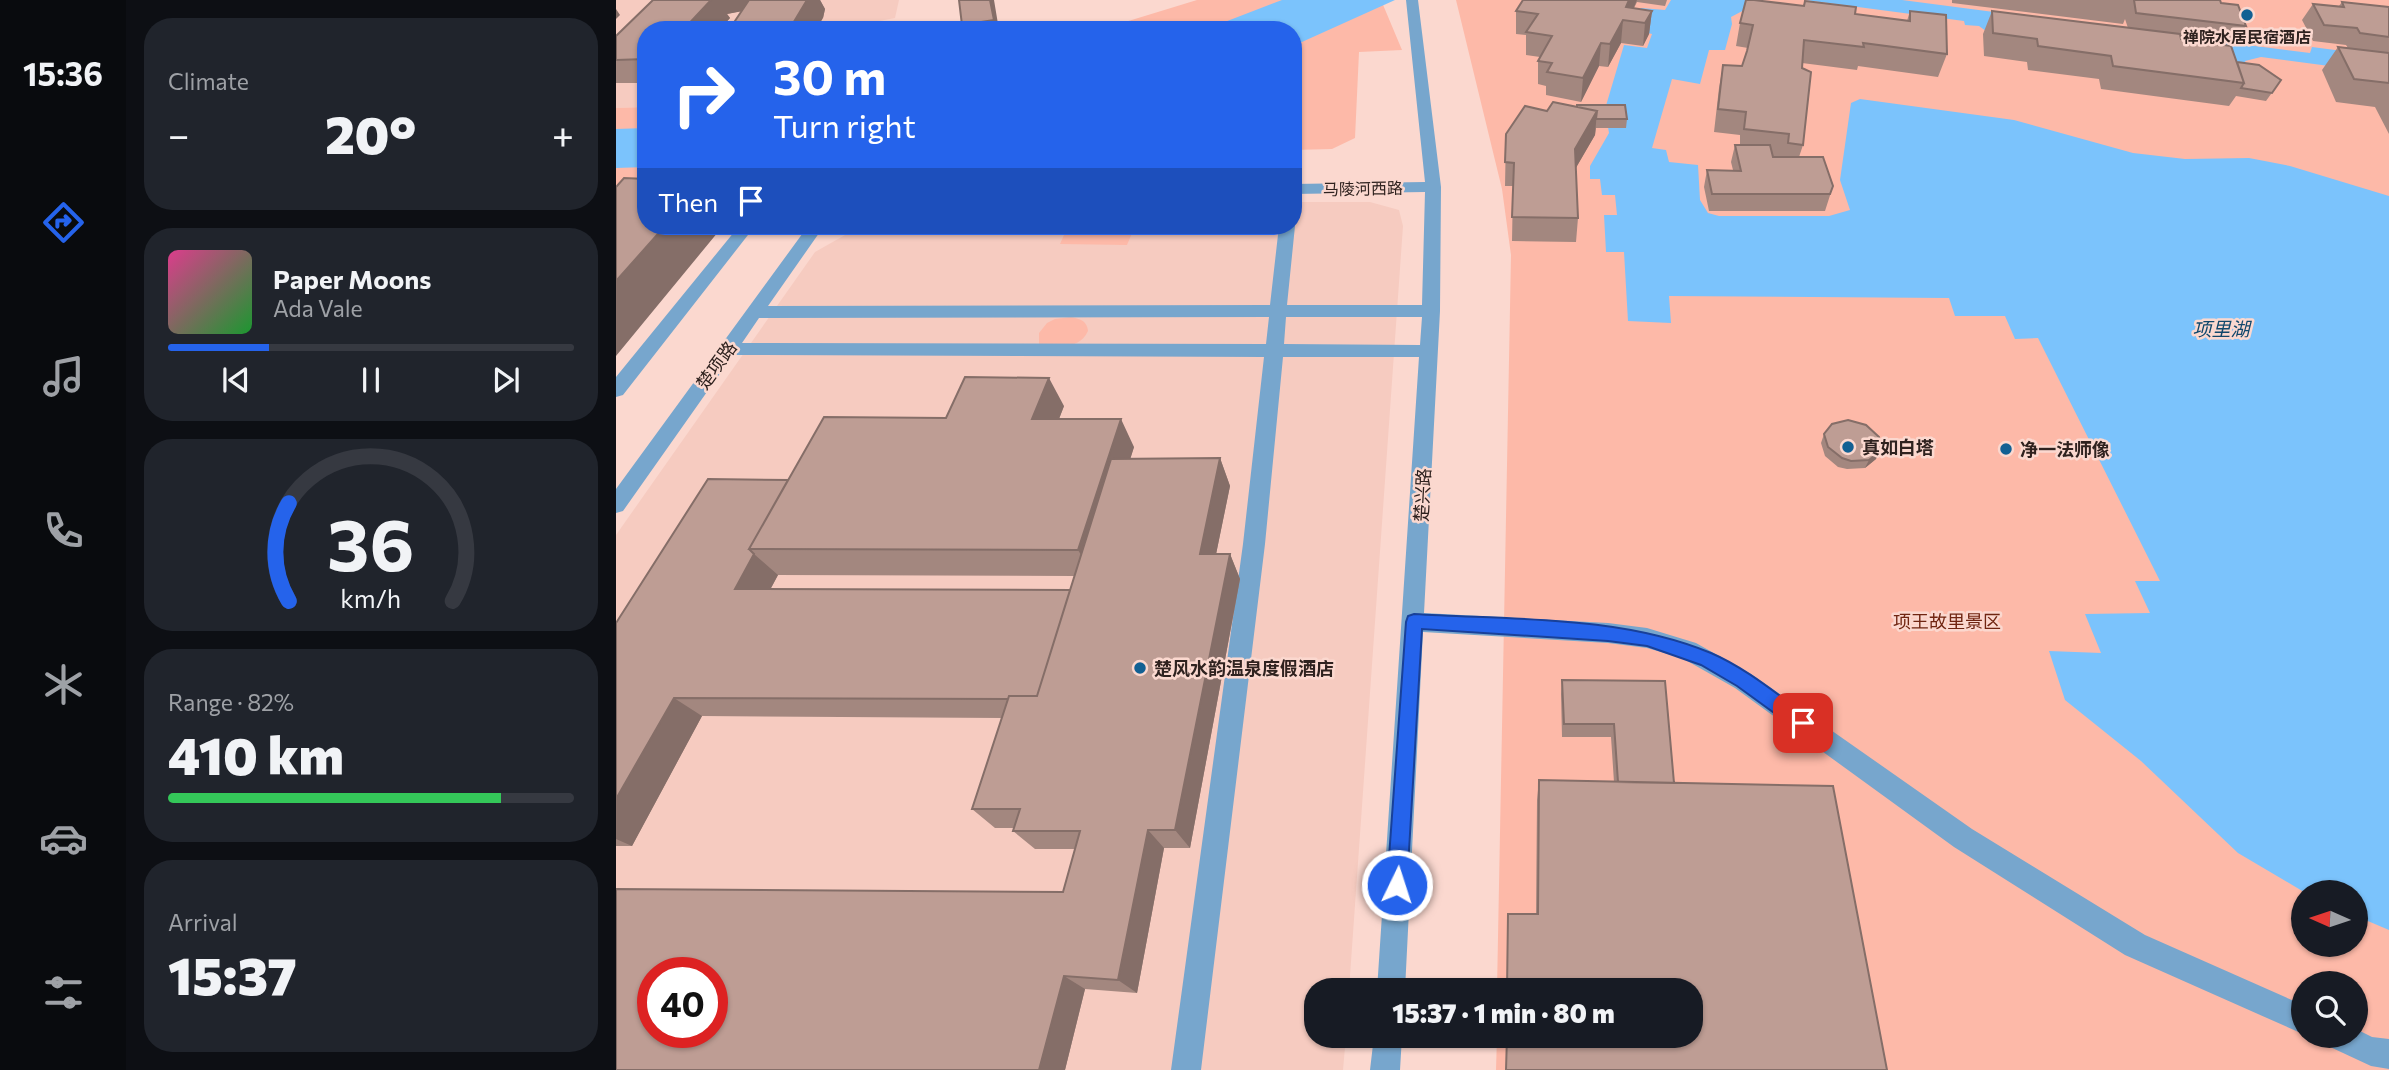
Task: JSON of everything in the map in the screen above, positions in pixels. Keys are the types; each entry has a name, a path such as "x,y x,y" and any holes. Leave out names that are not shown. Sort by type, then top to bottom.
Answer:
{"street":[{"name":"楚兴路","path":"1392,978 1431,312 1433,187 1413,2"},
{"name":"马陵河西路","path":"1302,189 1433,187"},
{"path":"616,390 740,235"},
{"name":"楚项路","path":"616,505 810,235"},
{"path":"1186,1070 1254,544 1286,235"},
{"path":"755,312 1431,312"},
{"path":"727,349 1429,351"},
{"path":"1414,622 1608,633 1647,638 1688,650 1743,681 1963,838 2135,945 2291,1015"},
{"path":"1385,1070 1387,1048"},
{"path":"2364,1048 2389,1054"}],"shaded area":[{"path":"616,0 899,0 895,18 879,21 637,21 637,107 616,108"},
{"path":"1302,202 1370,202 1399,210 1403,226 1350,978 1304,978 1304,1048 1345,1048 1343,1070 616,1070 616,535 815,252 845,235 1302,235"}],"green space":[{"path":"1197,0 1381,0 1402,50 1359,52 1355,138 1332,149 1302,150 1302,21 1128,21"},
{"name":"项王故里景区","path":"1456,0 2389,0 2389,1070 1496,1070 1497,1048 1703,1048 1703,978 1497,978 1511,255 1502,189"},
{"path":"637,107 637,185 616,185 616,108"},
{"path":"1064,235 1131,235 1127,245 1060,244"},
{"path":"1071,317 1083,321 1088,331 1079,342 1060,346 1039,344 1039,333 1047,323"}],"water":[{"path":"1282,0 1395,0 1302,42 1302,21 1227,21"},
{"name":"项里湖","path":"1671,0 1763,0 1731,17 1732,24 1725,50 1709,50 1700,84 1672,79 1652,148 1666,150 1669,162 1698,165 1700,200 1708,213 1719,216 1829,216 1850,210 1840,180 1851,103 1860,99 2014,120 2133,153 2185,159 2249,158 2290,166 2389,196 2389,930 2368,921 2368,880 2291,880 2291,884 2238,853 2141,761 2065,700 2049,651 2101,653 2085,614 2150,613 2135,581 2160,581 2038,338 2015,339 2005,316 1955,316 1949,298 1669,296 1671,323 1628,321 1624,252 1606,252 1604,215 1617,215 1615,195 1602,195 1600,179 1590,179 1590,166 1609,133 1605,109 1624,45 1647,48 1652,34 1631,29 1641,8 1665,10"},
{"path":"1805,0 1902,0 2310,53 2312,47 2389,57 2382,73 2261,57 2245,61 2247,67 1986,31 1979,26 1965,25 1964,21"},
{"path":"637,128 637,167 616,168 616,129"}],"building":[{"path":"653,0 711,0 691,21 637,21 637,59 616,60 616,36"},
{"path":"749,0 807,0 794,21 735,21"},
{"path":"959,0 990,0 994,20 962,21"},
{"path":"1523,0 1629,0 1626,7 1652,11 1645,23 1623,20 1610,44 1601,43 1583,78 1547,72 1552,63 1538,61 1552,36 1526,32 1538,14 1516,11"},
{"path":"1746,0 1804,6 1805,1 1856,7 1855,14 1910,21 1910,11 1946,15 1947,54 1863,43 1864,47 1804,40 1802,68 1811,72 1803,145 1788,143 1789,134 1744,129 1746,112 1718,109 1723,65 1742,66 1747,51 1753,25 1740,23"},
{"path":"2134,0 2220,0 2221,3 2238,5 2246,26 2136,13"},
{"path":"2342,2 2389,7 2389,37 2360,33 2357,28 2324,25 2313,4 2344,7"},
{"path":"1992,11 2180,34 2181,39 2231,46 2244,83 2113,66 2111,56 2038,46 2037,39 1993,33"},
{"path":"2338,47 2389,53 2389,83 2354,79"},
{"path":"2237,62 2259,65 2281,80 2272,93 2241,88 2244,83"},
{"path":"1553,102 1597,111 1575,149 1578,218 1512,217 1514,163 1505,162 1506,134 1525,106 1547,111"},
{"path":"1577,105 1625,105 1627,119 1596,119 1597,111"},
{"path":"1735,145 1770,145 1773,157 1823,157 1833,186 1830,194 1712,194 1707,170 1741,171"},
{"path":"624,178 637,179 637,235 657,235 616,281 616,187"},
{"path":"965,377 1049,378 1032,419 1121,419 1078,550 749,549 824,417 946,418"},
{"name":"真如白塔","path":"1848,420 1866,425 1879,437 1880,451 1869,460 1851,461 1842,458 1828,447 1824,434 1832,424"},
{"path":"1220,458 1200,554 1230,554 1175,830 1148,830 1118,980 1064,976 1039,1070 616,1070 616,889 1063,892 1080,831 1013,831 1020,809 972,809 1009,696 1037,696 1111,459"},
{"path":"708,479 788,480 749,549 754,554 735,589 1070,590 1037,696 1009,696 1008,699 674,698 616,799 616,623"},
{"path":"1562,680 1665,681 1674,783 1618,782 1614,724 1564,724"},
{"path":"1539,780 1833,786 1887,1070 1506,1070 1507,1048 1703,1048 1703,978 1507,978 1508,914 1538,914"}],"place":[{"name":"禅院水居民宿酒店","path":"2247,15"},
{"name":"真如白塔","path":"1848,447"},
{"name":"净一法师像","path":"2006,449"},
{"name":"楚风水韵温泉度假酒店","path":"1140,668"}],"route":[{"path":"1397,885 1414,622 1608,633 1647,638 1688,650 1707,659 1803,723"}]}
